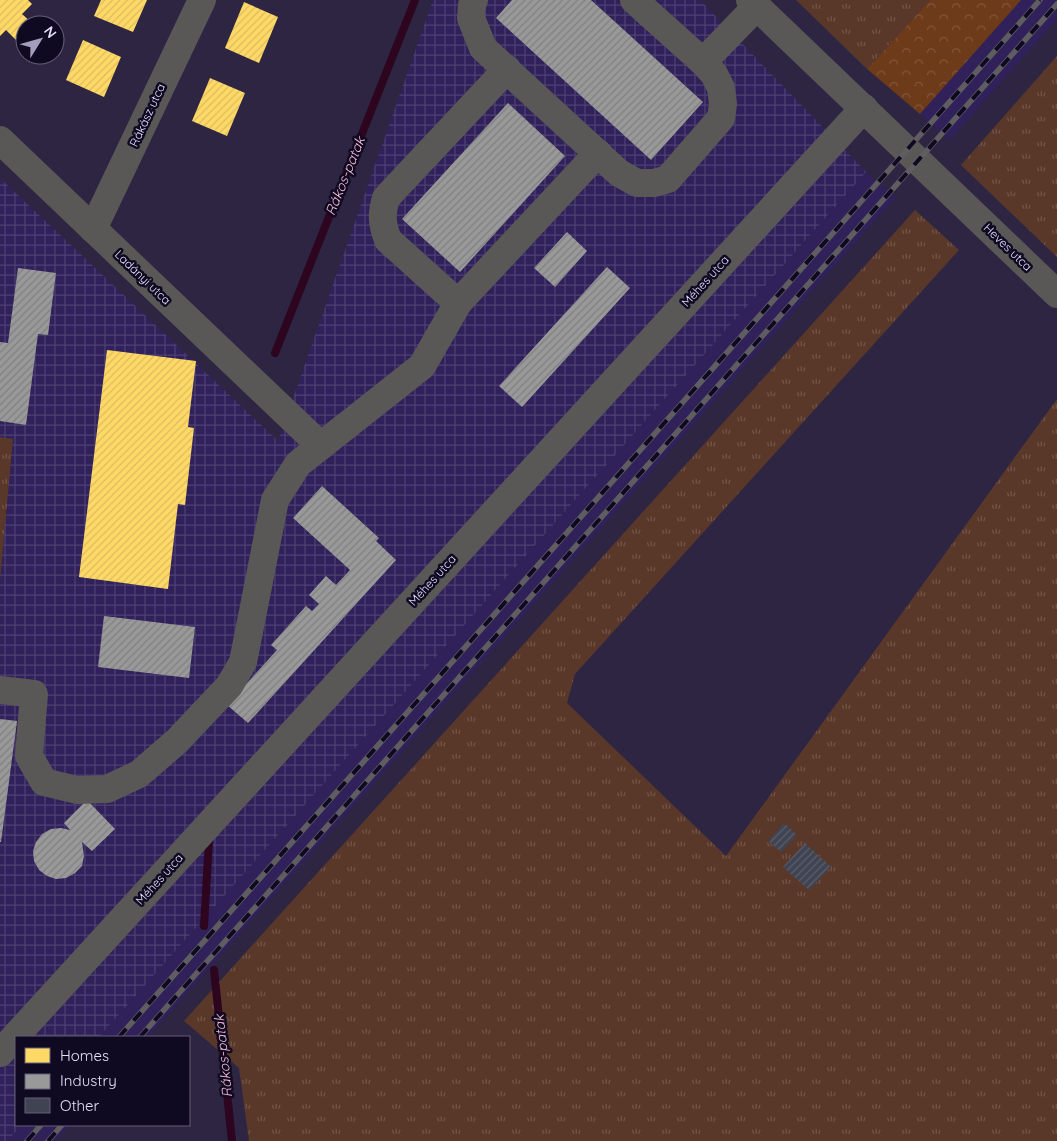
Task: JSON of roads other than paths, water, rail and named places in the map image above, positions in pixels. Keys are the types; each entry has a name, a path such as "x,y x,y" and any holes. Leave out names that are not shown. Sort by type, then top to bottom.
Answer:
{"street":[{"name":"Rákász utca","path":"93,230 202,0"},
{"path":"474,0 471,18 483,48 619,173 637,183 654,183 668,179 722,118 724,104 721,88 714,74 704,62 634,0"},
{"path":"704,62 753,3 864,108"},
{"path":"458,303 388,240 382,212 386,198 507,69"},
{"name":"Heves utca","path":"864,108 1057,294"},
{"name":"Méhes utca","path":"16,1036 864,108"},
{"name":"Ladányi utca","path":"0,140 321,446"},
{"path":"0,690 34,694 29,756 44,782 77,790 107,789 139,774 184,734 229,686 244,662 274,500 298,464 422,366 458,303 598,153"},
{"name":"Méhes utca","path":"0,1053 15,1037"}],"waterway":[{"name":"Rákos-patak","path":"275,353 415,0"},
{"name":"Rákos-patak","path":"204,926 209,840"},
{"name":"Rákos-patak","path":"214,970 232,1141"}],"railway":[{"path":"120,1036 1040,0"},
{"path":"141,1036 1057,4"},
{"path":"27,1141 40,1126"},
{"path":"48,1141 61,1126"}]}
